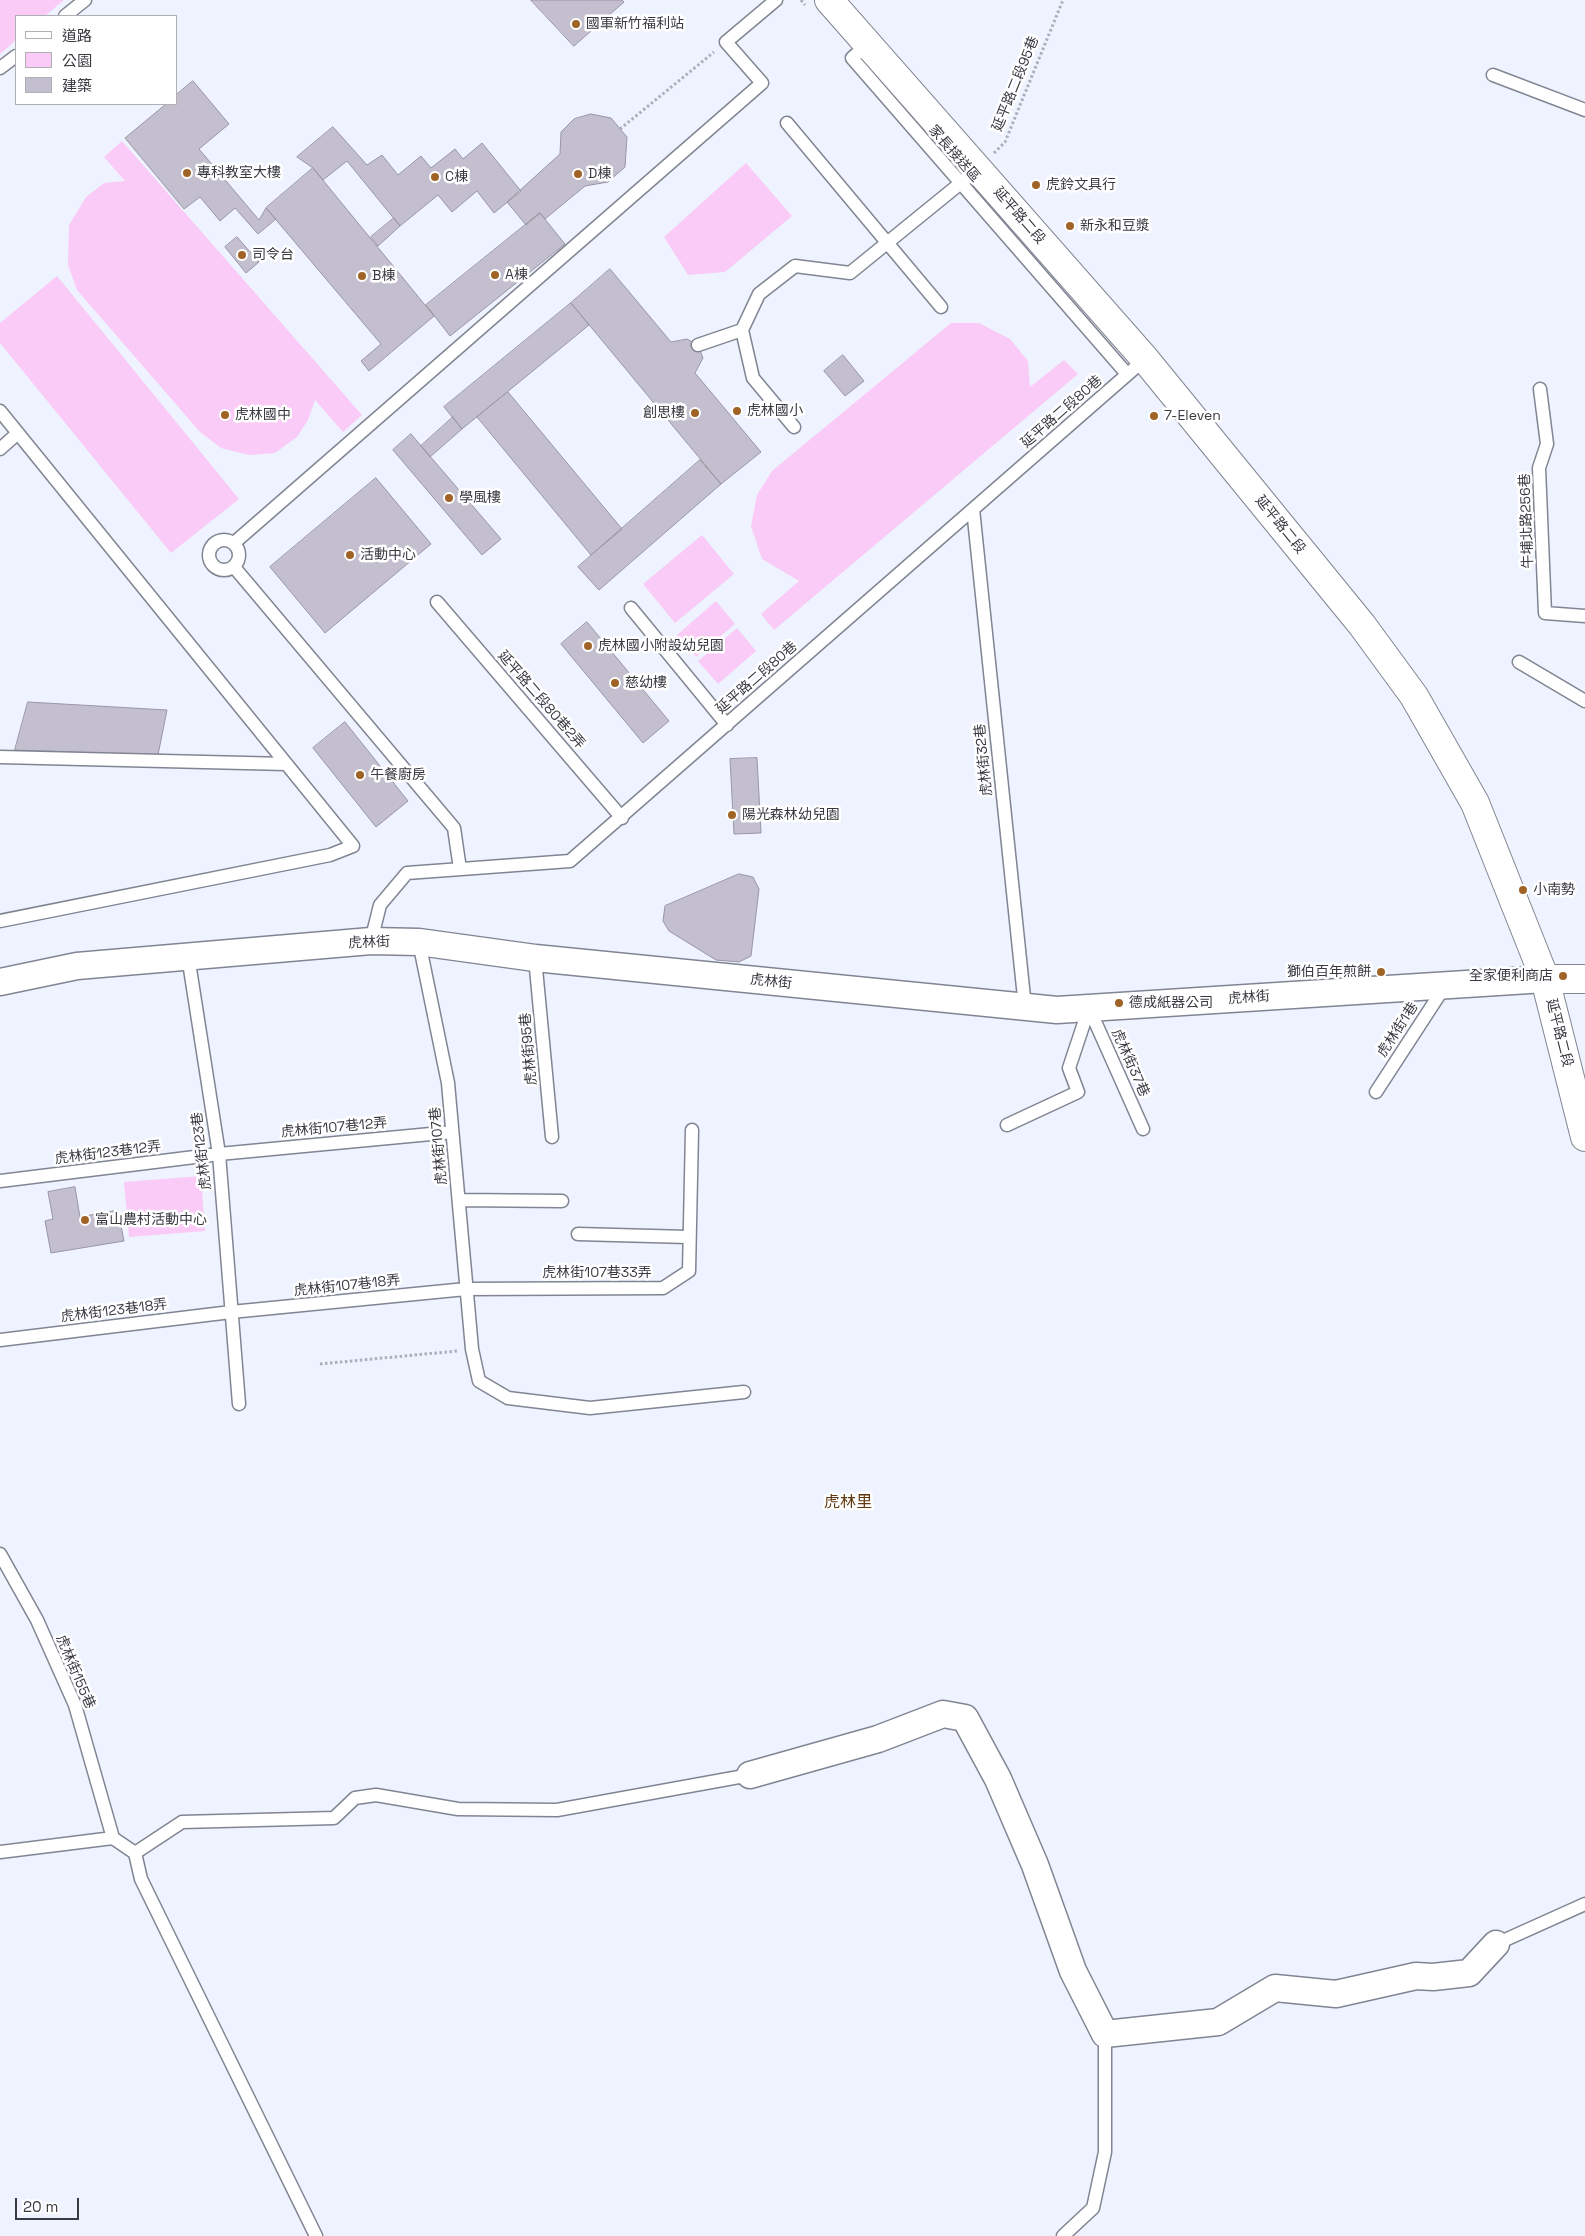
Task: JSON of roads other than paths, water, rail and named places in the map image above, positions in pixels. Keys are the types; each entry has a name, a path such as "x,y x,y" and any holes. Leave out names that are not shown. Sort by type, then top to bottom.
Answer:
{"street":[{"name":"延平路二段","path":"829,0 868,44 969,176 1362,625 1414,696 1474,803 1545,979 1585,1137"},
{"name":"虎林街","path":"0,982 77,966 371,941 419,942 535,958 1057,1010 1545,979"},
{"path":"1545,979 1585,979"},
{"path":"750,1775 878,1739 943,1714 964,1718 998,1779 1035,1865 1073,1971 1105,2034 1218,2022 1275,1988 1336,1994 1416,1976 1433,1977 1469,1973 1496,1944"}],"lane":[{"path":"66,15 85,0"},
{"path":"234,543 762,83 726,42 776,0"},
{"path":"0,68 15,57"},
{"path":"1492,74 1585,110"},
{"path":"787,123 886,244 941,307"},
{"path":"794,427 754,378 742,330 759,294 795,266 850,273 969,176"},
{"path":"698,345 742,330"},
{"name":"延平路二段80巷","path":"371,941 380,905 407,873 570,861 622,818 1136,366"},
{"name":"牛埔北路256巷","path":"1540,389 1547,444 1539,468 1545,613 1585,616"},
{"path":"0,411 353,846 330,855 0,921"},
{"path":"0,449 18,433"},
{"name":"虎林街32巷","path":"973,509 1025,1007"},
{"path":"224,540 234,543 240,555 234,567 224,571 219,570 211,563 209,558 214,544 224,540"},
{"path":"234,567 454,828 460,869"},
{"name":"延平路二段80巷2弄","path":"437,602 622,818"},
{"path":"631,608 727,724"},
{"path":"1519,662 1585,702"},
{"path":"0,757 286,764"},
{"name":"虎林街107巷","path":"419,942 448,1084 472,1349 479,1381 508,1398 590,1408 744,1392"},
{"name":"虎林街123巷","path":"188,956 219,1154 239,1404"},
{"name":"虎林街95巷","path":"535,958 552,1137"},
{"name":"虎林街1巷","path":"1376,1092 1445,986"},
{"path":"1007,1125 1078,1092 1069,1068 1089,1008"},
{"name":"虎林街37巷","path":"1089,1008 1143,1129"},
{"name":"虎林街107巷33弄","path":"466,1289 663,1288 689,1271 688,1236 692,1130"},
{"name":"虎林街107巷12弄","path":"219,1154 452,1132"},
{"name":"虎林街123巷12弄","path":"0,1181 219,1154"},
{"path":"459,1200 562,1201"},
{"path":"578,1234 688,1236"},
{"name":"虎林街107巷18弄","path":"231,1312 466,1289"},
{"name":"虎林街123巷18弄","path":"0,1340 231,1312"},
{"name":"虎林街155巷","path":"0,1554 36,1620 75,1705 113,1838"},
{"path":"135,1853 182,1822 334,1818 355,1798 376,1795 458,1809 557,1810 750,1775"},
{"path":"0,1852 113,1838 135,1853 141,1879 316,2236"},
{"path":"1496,1944 1585,1904"},
{"path":"1064,2236 1093,2208 1105,2152 1105,2034"}],"place":[{"name":"國軍新竹福利站","path":"576,24"},
{"name":"專科教室大樓","path":"187,173"},
{"name":"D棟","path":"578,174"},
{"name":"C棟","path":"435,177"},
{"name":"虎鈴文具行","path":"1036,185"},
{"name":"新永和豆漿","path":"1070,226"},
{"name":"司令台","path":"242,255"},
{"name":"A棟","path":"495,275"},
{"name":"B棟","path":"362,276"},
{"name":"虎林國小","path":"737,411"},
{"name":"創思樓","path":"695,413"},
{"name":"虎林國中","path":"225,415"},
{"name":"7-Eleven","path":"1154,416"},
{"name":"學風樓","path":"449,498"},
{"name":"活動中心","path":"350,555"},
{"name":"虎林國小附設幼兒園","path":"588,646"},
{"name":"慈幼樓","path":"615,683"},
{"name":"午餐廚房","path":"360,775"},
{"name":"陽光森林幼兒園","path":"732,815"},
{"name":"小南勢","path":"1523,890"},
{"name":"獅伯百年煎餅","path":"1381,972"},
{"name":"全家便利商店","path":"1563,976"},
{"name":"德成紙器公司","path":"1119,1003"},
{"name":"富山農村活動中心","path":"85,1220"}],"district":[{"name":"虎林里","path":"848,1503"}]}
